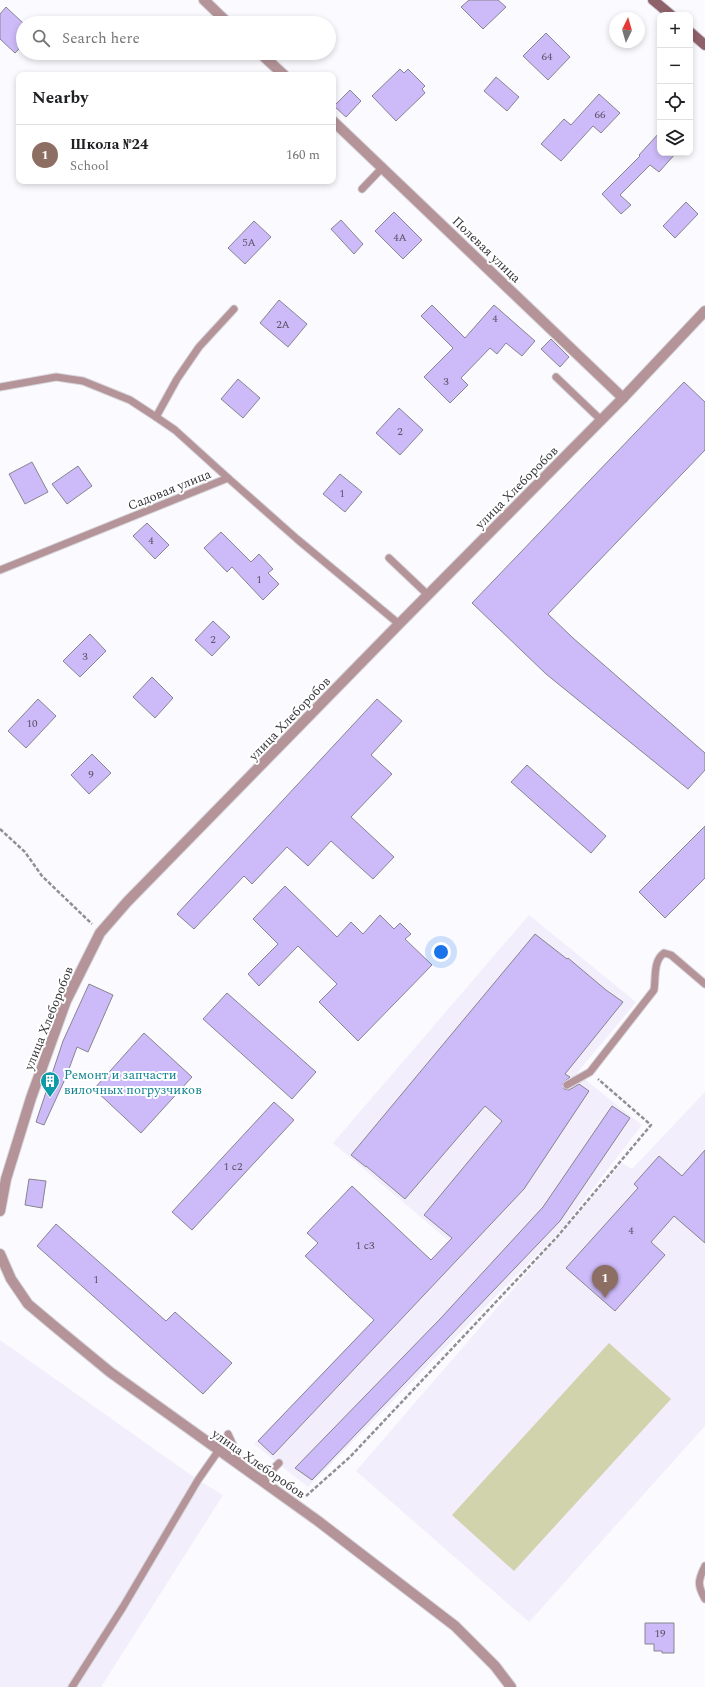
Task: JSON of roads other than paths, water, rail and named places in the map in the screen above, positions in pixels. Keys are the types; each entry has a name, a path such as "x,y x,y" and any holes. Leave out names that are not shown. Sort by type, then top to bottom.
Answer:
{"main road":[{"path":"653,0 667,12"},
{"path":"693,35 705,45"}],"street":[{"path":"204,0 221,16"},
{"path":"268,60 281,72"},
{"name":"Полевая улица","path":"336,124 623,398"},
{"name":"улица Хлеборобов","path":"0,1211 6,1179 33,1092 66,1001 100,933 132,896 623,398 705,311"},
{"name":"улица Хлеборобов","path":"0,1254 11,1279 28,1304 110,1372 296,1505 455,1626 496,1666 511,1687"},
{"path":"0,1279 11,1279"}],"lane":[{"path":"362,189 382,167"},
{"path":"156,418 177,380 199,347 234,309"},
{"path":"0,387 56,377 83,381 130,400 175,430 228,478"},
{"path":"556,377 601,420"},
{"name":"Садовая улица","path":"0,570 228,478 399,624"},
{"path":"388,558 428,595"},
{"path":"567,1085 590,1072 654,990 656,967 659,956 664,952 671,955 705,984"},
{"path":"228,1434 243,1468"},
{"path":"72,1687 198,1480 219,1450"},
{"path":"262,1480 279,1464"},
{"path":"705,1566 699,1580 700,1590 705,1599"}],"place":[{"name":"Ремонт и запчасти вилочных погрузчиков","path":"50,1098"},
{"name":"Школа №24","path":"605,1298"}]}
